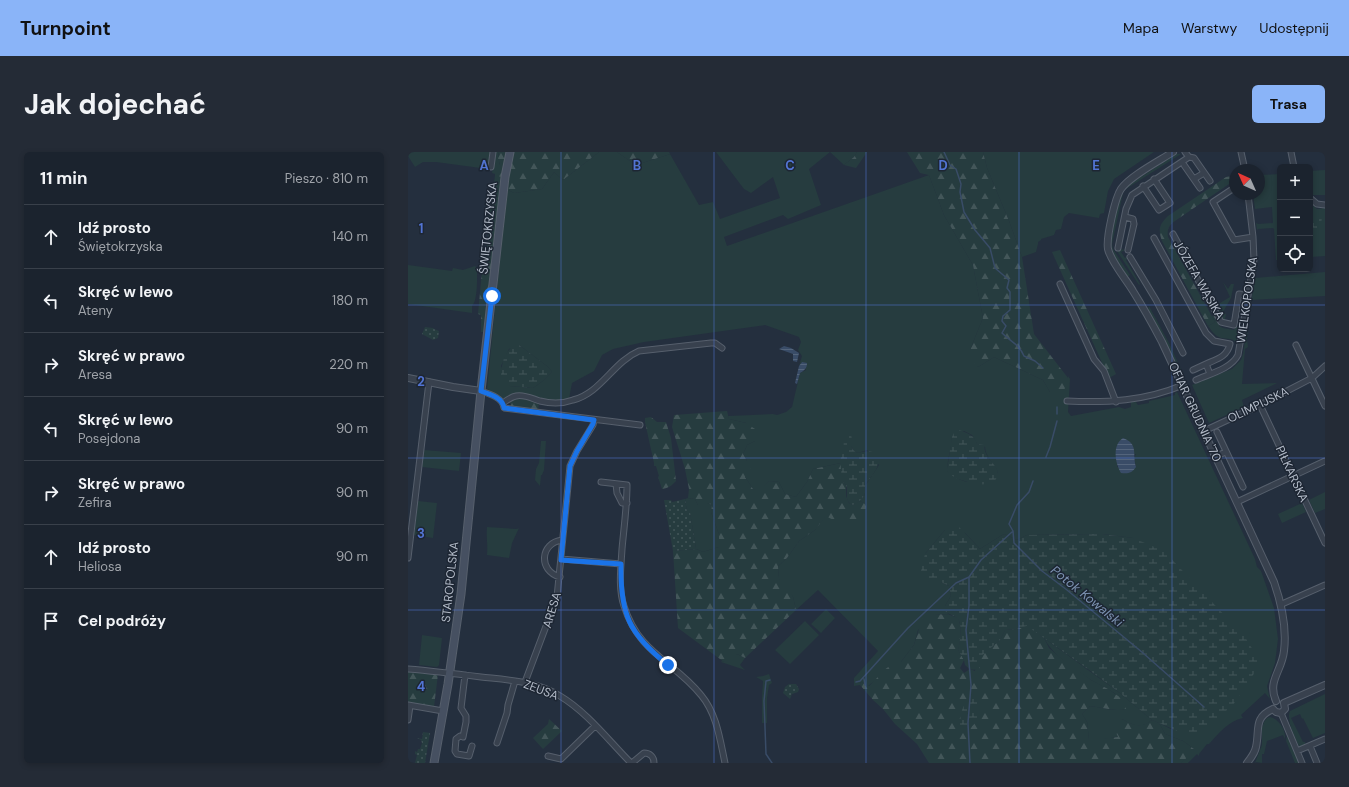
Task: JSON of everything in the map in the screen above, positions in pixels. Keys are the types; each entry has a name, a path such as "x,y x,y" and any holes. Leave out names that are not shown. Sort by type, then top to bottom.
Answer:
{"main road":[{"name":"ŚWIĘTOKRZYSKA","path":"480,402 504,177 510,152"},
{"name":"STAROPOLSKA","path":"434,763 461,594 480,402"}],"street":[{"path":"491,167 493,152"},
{"name":"OFIAR GRUDNIA '70","path":"1173,152 1134,177 1120,189 1116,198 1108,237 1108,245 1110,255 1146,311 1272,575 1282,604 1284,621 1283,660 1272,688 1276,701"},
{"path":"1185,152 1188,157"},
{"path":"1241,152 1244,164"},
{"path":"1291,152 1293,164"},
{"path":"1118,248 1130,198 1134,192 1188,157 1194,158 1210,181"},
{"path":"1184,165 1200,188"},
{"path":"1194,179 1204,172"},
{"path":"1143,186 1159,210 1164,207 1170,203 1154,179"},
{"path":"1229,191 1213,202 1234,240 1253,237"},
{"name":"WIELKOPOLSKA","path":"1196,380 1233,363 1238,355 1254,260 1249,200"},
{"path":"1312,200 1317,204 1325,205"},
{"path":"1125,217 1133,219 1134,224 1128,250"},
{"name":"JÓZEFA WĄSIKA","path":"1173,234 1221,322 1234,325 1239,294 1248,296"},
{"path":"1154,238 1206,333 1214,341 1230,344 1226,355 1192,370"},
{"path":"1130,257 1156,300 1183,353"},
{"path":"1060,284 1094,359 1104,372 1116,402"},
{"path":"503,403 518,395 558,404 577,399 596,388 621,362 631,354 639,351 711,343 715,343 722,348"},
{"path":"1296,345 1312,378 1322,393 1325,406"},
{"path":"1206,364 1210,374"},
{"name":"OLIMPIJSKA","path":"1204,431 1260,405 1312,378 1325,366"},
{"path":"408,378 481,391 499,399 503,403 504,408 640,425"},
{"path":"408,558 429,382"},
{"path":"1067,401 1116,402 1143,398 1183,386"},
{"name":"PIŁKARSKA","path":"1260,405 1325,543"},
{"name":"ARESA","path":"525,682 556,603 560,577 562,540 570,466 594,420"},
{"path":"1217,432 1243,487"},
{"path":"1216,456 1226,452"},
{"path":"1237,502 1325,461"},
{"path":"601,482 627,484 627,503 621,564 622,598 630,622 645,644 655,655 688,681 703,698 715,720 725,763"},
{"path":"616,484 618,498 622,503 627,503"},
{"path":"560,577 551,573 547,569 544,558 548,547 553,543 562,540"},
{"path":"561,560 621,564"},
{"path":"1282,604 1325,585"},
{"name":"ZEUSA","path":"408,669 525,682 550,691 577,708 631,763"},
{"path":"465,675 461,708 466,716 466,725 463,737 460,736 456,739 455,752 457,754 469,756 472,746"},
{"path":"498,743 515,681"},
{"path":"1247,763 1256,749 1258,723 1262,717 1273,709 1273,704 1276,701 1281,701 1284,703 1325,685"},
{"path":"1281,713 1285,709 1284,703"},
{"path":"408,720 409,706 443,711"},
{"path":"1273,709 1276,712 1281,713 1302,763"},
{"path":"548,756 561,759 595,726"},
{"path":"1298,751 1325,739"},
{"path":"1310,746 1317,763"},
{"path":"631,763 644,752 653,757 654,763"}],"green space":[{"path":"408,152 491,152 488,169 436,162 423,162 415,167 408,156"},
{"path":"495,152 499,152 498,155 502,176 500,197 493,210 490,223 486,222 488,219 491,199 489,197 490,193 493,193 495,174 492,173"},
{"path":"499,152 506,152 502,176 500,177 500,164 498,158"},
{"path":"514,152 599,152 563,180 554,172 542,189 514,193 507,189 509,170"},
{"path":"599,152 617,152 636,165 670,154 699,205 713,202 720,219 780,198 773,177 751,193 744,189 716,152 830,152 809,169 821,205 788,219 783,215 724,237 727,246 929,175 944,215 973,265 983,318 970,350 978,367 994,357 1043,380 1050,392 1068,378 1068,376 1070,379 1068,412 1071,416 1119,407 1125,409 1131,407 1131,401 1135,401 1138,405 1149,403 1149,401 1175,395 1177,392 1255,559 1257,567 1261,571 1274,608 1278,639 1275,663 1267,686 1270,699 1265,693 1241,715 1243,718 1228,725 1209,744 1207,744 1199,756 1197,754 1188,763 1181,763 1194,749 1183,741 1165,734 1159,723 1173,730 1133,538 1102,534 1027,535 1017,540 1004,534 980,549 965,533 945,530 925,554 929,582 941,582 949,586 951,596 945,606 945,611 950,615 934,614 918,630 914,645 901,662 868,686 861,682 860,685 854,686 854,678 878,651 818,590 796,610 793,597 779,579 778,566 787,558 799,541 815,530 826,515 866,504 859,501 865,494 865,486 879,465 867,450 858,453 854,451 851,446 844,450 841,463 813,469 807,482 796,497 785,494 779,482 769,481 759,491 753,489 745,477 747,461 743,454 747,445 755,441 746,423 729,419 728,416 777,415 786,412 792,407 800,373 806,370 802,362 799,366 802,356 798,350 801,342 799,337 765,325 644,342 613,349 602,355 594,371 572,383 569,399 553,401 519,393 504,399 487,389 507,189 514,193 542,189 554,172 563,180","holes":["519,345 548,367 552,372 533,388 510,386 501,366 509,349","964,431 972,435 977,444 985,447 985,451 998,473 978,481 967,482 948,472 952,437","1136,454 1134,458 1136,467 1117,467 1117,459"]},
{"path":"617,152 669,152 670,154 636,165"},
{"path":"830,152 857,152 854,157 844,165"},
{"path":"857,152 867,152 856,168 844,165 854,157"},
{"path":"907,152 983,152 987,168 1022,257 1034,334 1068,378 1063,394 1050,392 1043,380 994,357 978,367 970,358 970,350 983,318 973,265 944,215 929,175 920,173"},
{"path":"983,152 1154,152 1114,179 1108,191 1104,213 1100,214 1099,218 1069,213 1064,217 1061,229 1056,230 1054,235 1041,239 1038,242 1036,252 1022,257 987,168"},
{"path":"1176,154 1181,154 1126,189 1123,193 1112,244 1113,249 1130,275 1127,277 1114,256 1110,241 1119,198 1129,185"},
{"path":"1325,170 1325,195 1313,195 1313,171"},
{"path":"1277,174 1277,260 1274,229 1257,230 1256,223 1273,223 1272,207 1255,209 1254,200 1265,200 1265,175"},
{"path":"1229,176 1229,184 1172,223 1168,231 1168,237 1215,322 1208,326 1162,241 1160,227 1168,216 1226,177"},
{"path":"498,195 500,197 485,332 481,332 481,315 478,314 482,271 484,271 490,222 495,199"},
{"path":"1313,206 1317,209 1325,208 1325,256 1313,257"},
{"path":"1313,214 1322,217 1320,232 1313,232"},
{"path":"1115,248 1125,250 1121,252 1125,258 1128,258 1126,260 1140,284 1139,285"},
{"path":"1060,250 1116,374 1109,378 1052,252"},
{"path":"408,265 452,271 453,268 463,270 475,266 477,268 477,288 472,306 472,313 408,304"},
{"path":"1325,272 1325,296 1252,300 1255,278"},
{"path":"1223,282 1228,289 1231,284 1234,284 1231,298 1223,312 1226,314 1225,319 1222,319 1215,306 1230,297"},
{"path":"1149,306 1169,343 1184,376 1182,377 1148,310"},
{"path":"1250,310 1247,339 1248,347 1245,349 1242,384 1277,383 1242,400 1244,407 1209,423 1192,385 1232,369 1241,360"},
{"path":"1215,314 1220,323 1219,326 1234,330 1235,327 1238,327 1237,343 1232,339 1219,337 1208,326 1215,322 1212,316"},
{"path":"425,327 433,328 439,331 438,338 433,340 422,334"},
{"path":"514,345 519,345 548,367 552,372 533,388 510,386 501,379 503,360 507,352"},
{"path":"520,397 539,403 538,410 511,406 510,402"},
{"path":"727,411 729,419 746,423 758,431 755,441 747,445 743,454 751,470 745,477 753,489 759,490 769,481 779,482 785,494 796,497 807,482 813,469 841,463 844,483 846,485 846,496 849,503 853,505 859,501 866,504 865,519 845,523 836,521 826,516 815,530 799,541 787,558 778,566 779,579 787,585 793,597 796,610 745,658 737,654 730,661 724,662 678,628 673,551 696,549 703,552 719,547 719,534 711,512 712,505 708,503 701,508 695,499 688,498 689,489 685,469 672,427 674,415"},
{"path":"651,417 657,422 666,422 671,438 676,481 670,486 662,489 656,466 654,466 645,422 645,418"},
{"path":"958,430 970,435 977,444 984,445 987,456 997,470 998,474 993,483 978,485 958,479 949,474 947,470 952,437"},
{"path":"848,434 851,435 852,447 855,451 858,453 866,451 873,452 878,454 879,459 875,471 865,486 864,495 859,502 853,505 847,499 847,488 841,474 841,457 845,438"},
{"path":"541,441 546,441 544,470 541,475 540,486 535,480 536,469 539,463"},
{"path":"424,450 461,453 459,471 422,467"},
{"path":"1325,492 1325,509 1315,513 1309,500"},
{"path":"685,499 695,499 698,505 708,503 712,505 711,512 719,534 719,547 703,552 696,549 690,513 687,513"},
{"path":"685,499 687,512 690,512 696,549 673,551 664,500 671,500 672,502"},
{"path":"418,501 437,503 433,538 414,535"},
{"path":"1302,503 1306,512 1282,523 1278,514"},
{"path":"954,526 959,527 980,549 1004,534 1017,540 1027,535 1102,534 1133,538 1164,551 1245,637 1261,663 1233,705 1208,726 1189,736 1152,720 1120,693 1027,626 1005,630 1000,640 979,658 980,668 976,670 970,669 965,665 964,660 958,650 960,643 959,620 945,611 945,606 951,596 949,586 941,582 929,582 920,575 925,554 945,530"},
{"path":"487,527 519,528 512,543 509,558 487,555"},
{"path":"826,609 835,618 821,633 811,624"},
{"path":"934,614 950,615 958,618 961,634 958,650 964,660 960,668 964,673 970,669 975,671 978,658 1000,640 1005,630 1016,629 1027,625 1044,638 1049,648 1063,660 1091,680 1121,698 1126,709 1112,710 1090,706 1082,714 1087,722 1089,740 1118,737 1114,728 1115,722 1122,719 1134,725 1145,724 1152,720 1159,723 1165,734 1183,741 1194,749 1194,751 1181,763 929,763 917,744 895,724 860,685 861,682 869,686 891,665 901,662 914,645 922,619"},
{"path":"805,621 819,635 790,664 775,650"},
{"path":"422,635 442,638 439,665 437,667 419,665"},
{"path":"1044,638 1120,693 1152,720 1145,725 1137,726 1122,719 1116,731 1118,737 1089,741 1087,722 1082,714 1090,706 1112,710 1125,709 1123,703 1116,694 1064,662 1048,645"},
{"path":"737,654 745,658 740,665 745,670 721,662 724,662"},
{"path":"408,672 438,674 434,707 408,703"},
{"path":"769,674 772,683 769,685 767,698 767,723 762,723 763,681 756,677"},
{"path":"789,684 796,684 799,689 798,692 792,694 790,699 783,693 785,687"},
{"path":"1325,694 1325,733 1313,738 1300,714 1291,718 1303,742 1305,742 1305,745 1300,747 1290,724 1290,711"},
{"path":"971,697 977,700 977,719 973,726 963,729 960,728 962,711 965,704"},
{"path":"1270,717 1279,722 1284,732 1285,739 1283,735 1267,741 1264,754 1262,754 1262,763 1255,763 1262,745 1261,730 1264,722"},
{"path":"549,719 562,731 543,749 533,738 548,724"},
{"path":"423,732 430,733 425,763 415,763 417,755 415,754 415,751 417,752 418,749 420,749 422,743 421,740 417,738 422,739"},
{"path":"1287,734 1299,763 1295,763 1286,741"}],"water":[{"path":"784,346 799,353 797,362 793,361 793,354 779,349"},
{"path":"802,362 807,363 807,366 800,373 797,384 795,383 799,366"},
{"path":"1123,438 1131,443 1134,450 1136,467 1133,471 1128,473 1121,473 1116,459 1117,445"}],"waterway":[{"name":"Potok Kowalski","path":"944,152 950,165 956,169 961,184 960,192 964,212 975,230 990,248 995,268 1009,280 1007,288 1010,292 1010,310 1003,316 1002,321 1006,326 1002,333 1017,346 1024,356 1035,361 1043,368"},
{"name":"Potok Kowalski","path":"1057,407 1057,414"},
{"name":"Potok Kowalski","path":"1046,457 1057,421"},
{"name":"Potok Kowalski","path":"1033,481 1029,492 1017,505 1009,524 1013,531 1014,543 1042,571 1143,653 1204,707"},
{"path":"856,682 860,681 908,628 956,583 969,577 981,560 1012,532"},
{"path":"969,577 969,606 966,630 971,685 968,723 970,763"},
{"path":"864,679 865,685"},
{"path":"770,680 766,681 764,701 766,754 772,763"}],"route":[{"path":"492,296 481,391 499,399 503,403 504,408 594,420 570,466 561,560 621,564 621,590 623,605 630,622 645,644 655,655 668,665"}]}
